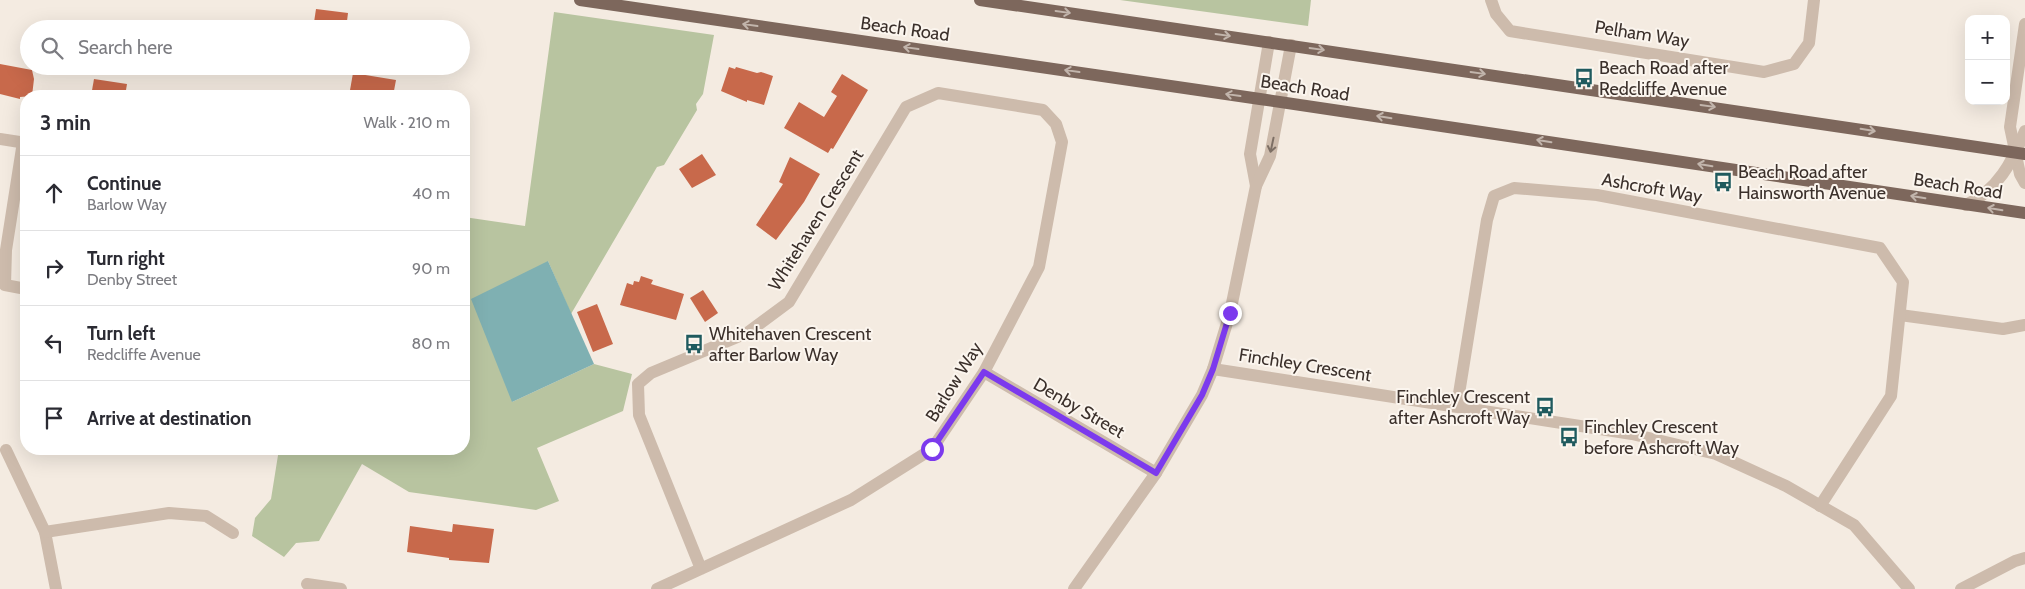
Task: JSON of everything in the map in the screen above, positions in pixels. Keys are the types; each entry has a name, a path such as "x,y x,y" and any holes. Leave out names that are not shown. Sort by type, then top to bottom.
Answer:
{"main road":[{"name":"Beach Road","path":"580,0 1281,102 2025,214"},
{"path":"980,0 2021,153"}],"street":[{"name":"Pelham Way","path":"1491,0 1496,14 1510,31 1764,72 1794,64 1809,43 1814,0"},
{"path":"2021,153 2010,127 2025,24"},
{"path":"1256,186 1250,154 1269,42"},
{"path":"1074,589 1156,473 1202,395 1213,369 1230,313 1256,186 1270,156 1291,45"},
{"name":"Whitehaven Crescent","path":"701,569 639,415 638,384 651,373 747,333 788,302 906,107 938,93 1043,110 1056,124"},
{"name":"Barlow Way","path":"657,589 851,500 932,449 984,372 1039,268 1062,142 1056,124"},
{"path":"2025,130 2020,174 2025,183"},
{"path":"0,138 20,141"},
{"path":"1966,205 1981,198 1994,186 2021,153"},
{"path":"20,166 6,250 5,285 20,288"},
{"name":"Ashcroft Way","path":"1457,406 1487,220 1494,196 1514,188 1597,195 1880,248 1903,282 1891,396 1820,506"},
{"path":"1900,315 2003,329 2025,324"},
{"name":"Finchley Crescent","path":"1213,369 1632,434 1716,454 1786,486 1854,525 1909,589"},
{"name":"Denby Street","path":"984,372 1156,473"},
{"path":"6,450 45,532 56,589"},
{"path":"45,532 169,513 206,516 233,533"},
{"path":"1961,589 2015,561 2025,558"},
{"path":"307,584 341,589"}],"green space":[{"path":"1120,0 1311,0 1308,26"},
{"path":"554,12 714,35 703,94 696,104 697,110 664,165 657,167 571,314 548,261 512,402 594,364 632,374 623,411 537,448 559,501 536,510 409,492 362,464 319,541 296,543 284,557 252,536 255,518 271,499 278,455 470,455 470,218 525,226"}],"water":[{"path":"548,261 594,364 512,402 471,299"}],"building":[{"path":"316,9 348,13 347,20 314,20"},
{"path":"0,64 20,68 20,75 33,75 33,90 20,90 20,99 0,94"},
{"path":"729,67 757,73 761,72 773,76 764,105 747,100 747,102 721,91"},
{"path":"842,74 868,90 833,149 831,148 828,153 784,128 799,102 824,117 837,96 831,92"},
{"path":"353,75 396,80 394,90 350,90"},
{"path":"94,79 127,84 126,90 92,90"},
{"path":"702,154 716,175 692,188 679,169"},
{"path":"790,157 820,174 804,202 776,240 756,225 783,184 779,182"},
{"path":"641,276 653,280 651,284 684,294 676,320 620,305 627,283 633,285 634,281 639,282"},
{"path":"703,290 718,313 705,322 690,298"},
{"path":"597,304 613,344 593,352 577,312"},
{"path":"453,524 494,529 489,563 449,560 449,558 407,552 410,526 452,532"}],"place":[{"name":"Beach Road after Redcliffe Avenue","path":"1584,78"},
{"name":"Beach Road after Hainsworth Avenue","path":"1723,182"},
{"name":"Whitehaven Crescent after Barlow Way","path":"694,344"},
{"name":"Finchley Crescent after Ashcroft Way","path":"1545,407"},
{"name":"Finchley Crescent before Ashcroft Way","path":"1569,437"}],"route":[{"path":"932,449 984,372 1156,473 1202,395 1213,369 1230,313"}]}
